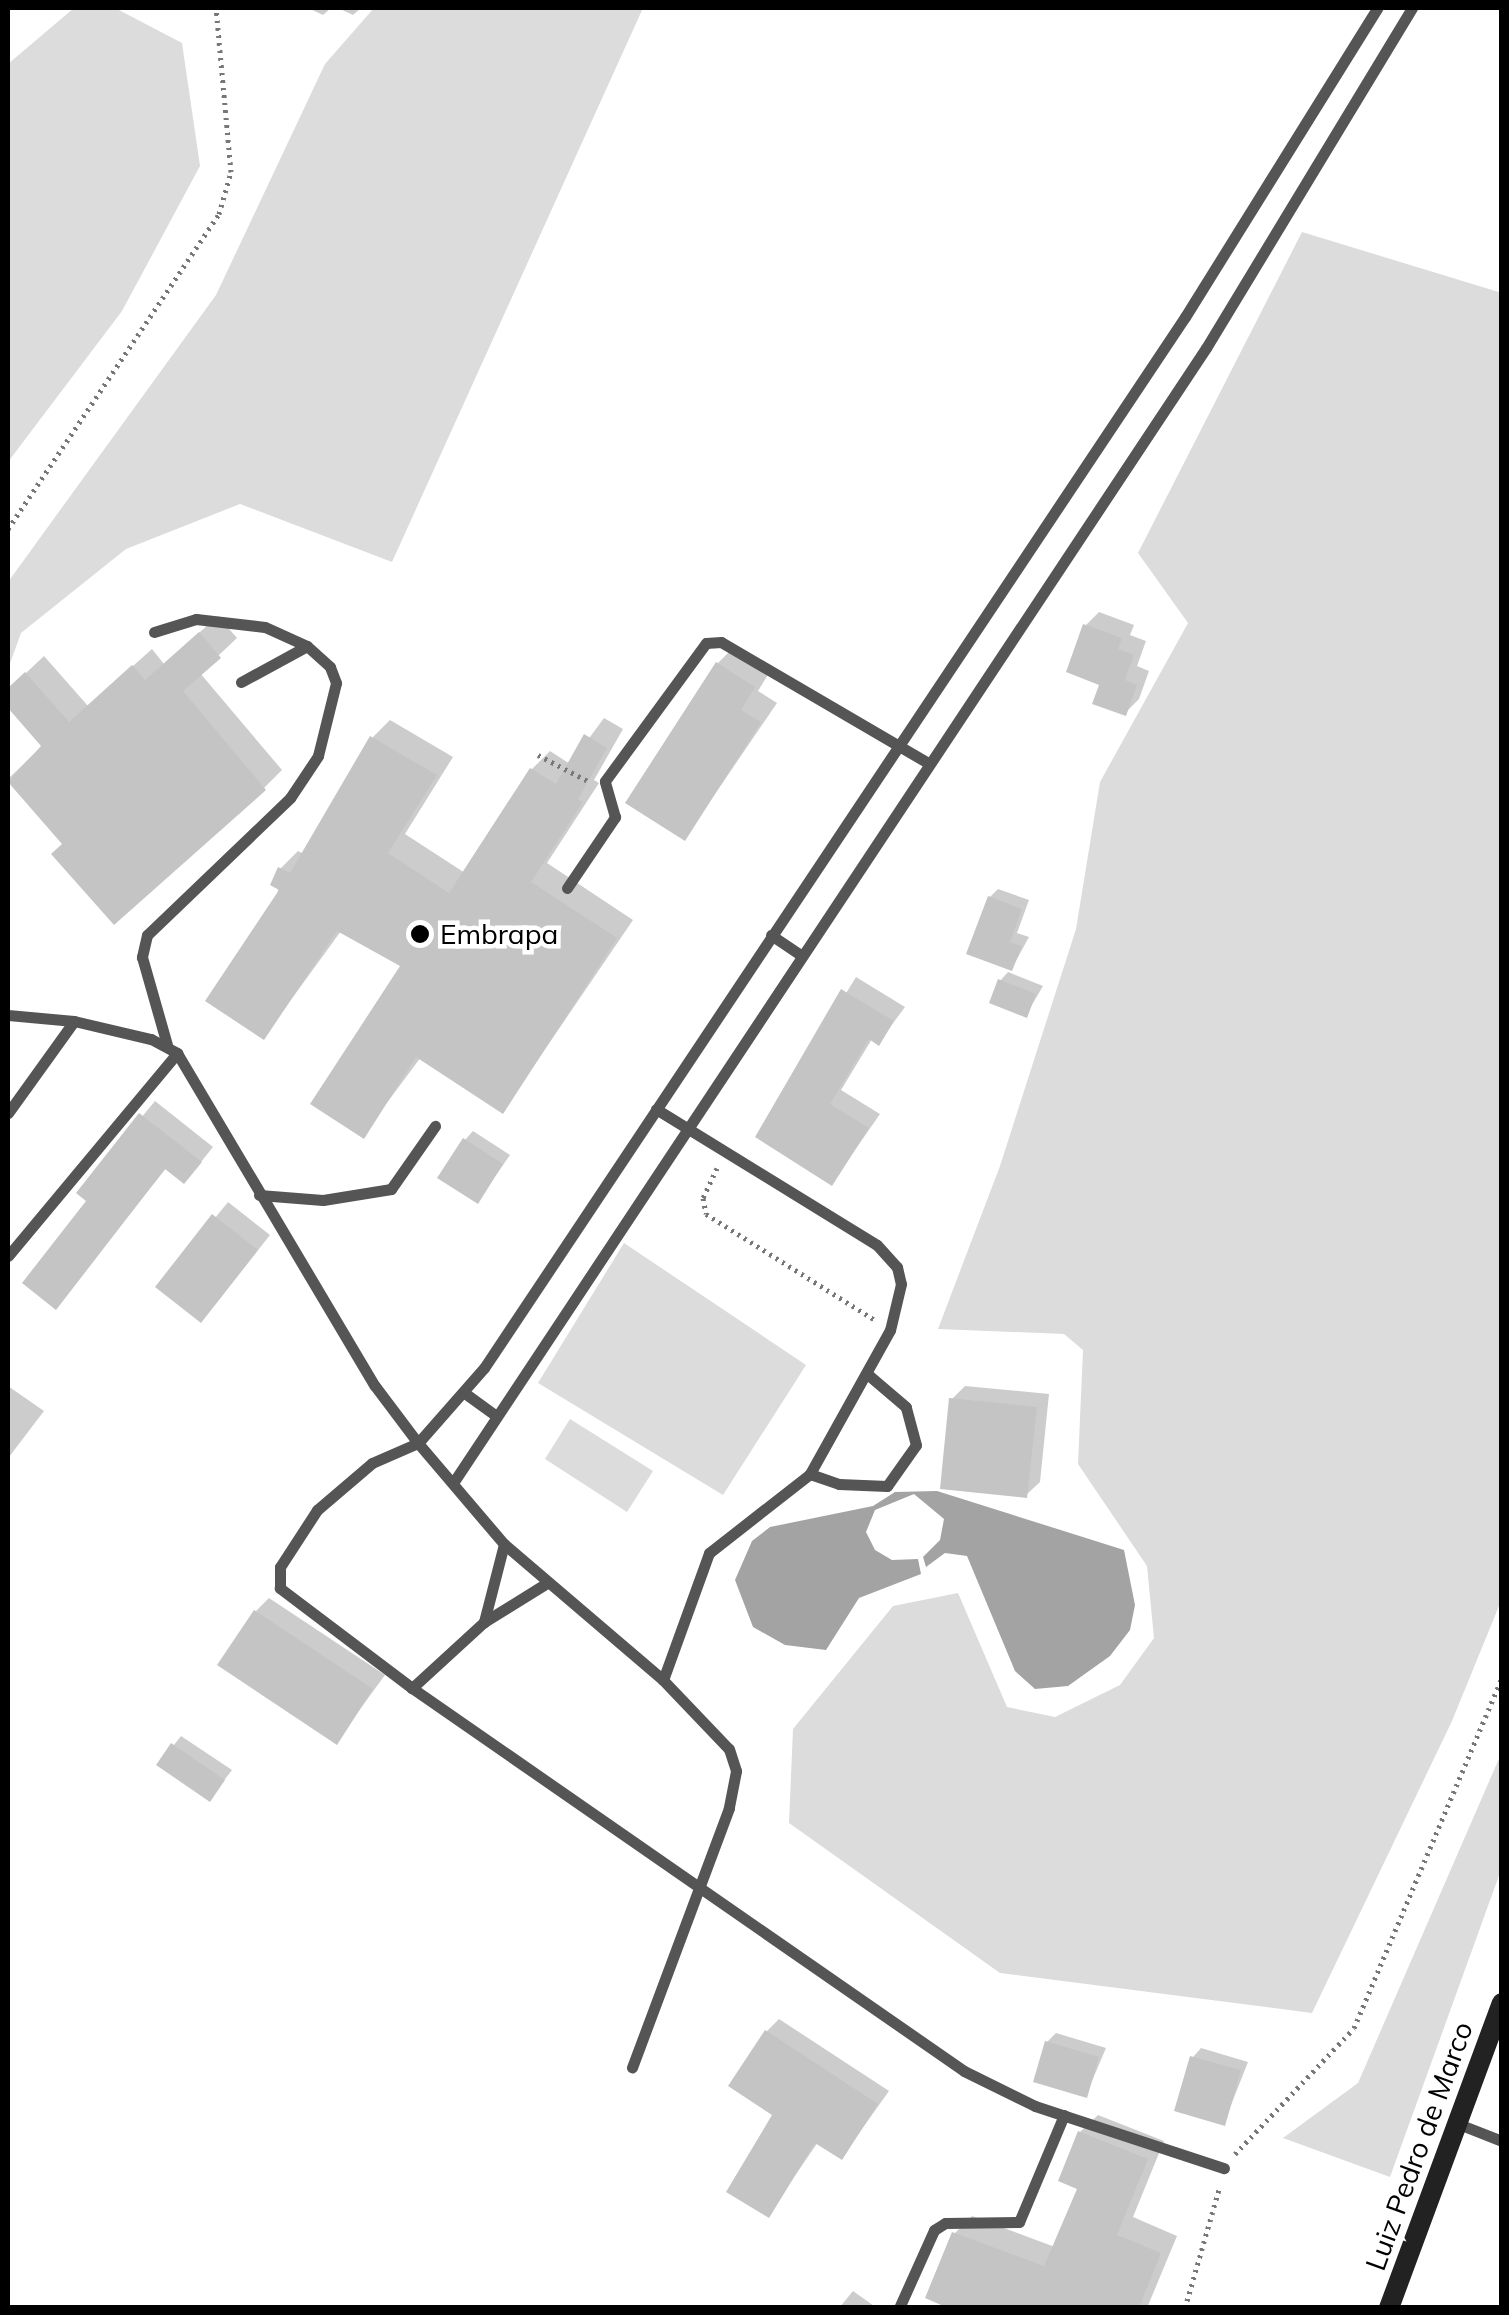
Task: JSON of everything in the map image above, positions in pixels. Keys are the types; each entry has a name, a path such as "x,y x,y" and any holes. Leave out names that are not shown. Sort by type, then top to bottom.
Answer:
{"main road":[{"name":"Luiz Pedro de Marco","path":"1388,2308 1502,2003"}],"lane":[{"path":"1224,2168 1064,2115 964,2071 412,1688 290,1599 279,1576 317,1510 337,1490 372,1463 418,1444 466,1394 1185,317 1377,8"},
{"path":"452,1483 926,762 1206,348 1412,8"},
{"path":"154,632 196,619 265,627 307,646 330,667 336,683 318,756 290,798 143,946 172,1049 374,1386 418,1444 504,1544 663,1680 720,1736 736,1771 729,1808 632,2067"},
{"path":"567,888 615,817 605,781 713,641 926,762"},
{"path":"241,682 307,646"},
{"path":"771,935 799,954"},
{"path":"8,1015 74,1021 172,1049"},
{"path":"8,1113 74,1021"},
{"path":"8,1256 172,1049"},
{"path":"656,1109 890,1256 900,1284 890,1330 810,1474 709,1553 663,1680"},
{"path":"258,1195 323,1200 392,1189 435,1126"},
{"path":"810,1474 839,1484 887,1486 916,1445 906,1407 866,1374"},
{"path":"466,1394 495,1415"},
{"path":"484,1622 504,1544"},
{"path":"412,1688 484,1622 547,1582"},
{"path":"899,2308 934,2230 945,2223 1019,2222 1064,2115"},
{"path":"1456,2124 1502,2140"}],"path":[{"path":"8,529 219,214 231,172 216,8"},
{"path":"538,755 572,777 605,781"},
{"path":"726,1151 703,1198 706,1214 890,1330"},
{"path":"1186,2308 1224,2168 1354,2028 1502,1678"}],"shaded area":[{"path":"74,8 115,8 182,43 200,166 122,311 8,462 8,64"},
{"path":"374,8 643,8 392,562 240,504 126,549 21,633 8,669 8,582 216,295 325,64"},
{"path":"1302,232 1502,293 1501,1601 1452,1721 1312,2013 1000,1973 789,1823 793,1729 893,1606 958,1593 1007,1707 1055,1717 1120,1685 1154,1638 1147,1566 1078,1464 1083,1350 1064,1334 938,1329 1000,1166 1076,929 1100,782 1188,623 1138,553"},
{"path":"624,1243 806,1365 723,1495 538,1383"},
{"path":"570,1419 653,1471 627,1512 545,1459"},
{"path":"937,1491 1124,1550 1135,1605 1130,1630 1110,1656 1068,1686 1035,1689 1015,1671 967,1556 945,1553 926,1567 923,1557 940,1540 944,1519 914,1494 875,1510 866,1532 875,1550 892,1560 918,1559 921,1574 859,1598 826,1650 785,1645 753,1627 735,1580 752,1541 770,1527 873,1506 895,1492"},
{"path":"1501,1754 1501,1870 1390,2177 1283,2138 1358,2083"}],"building":[{"path":"1083,624 1122,638 1118,649 1134,655 1125,680 1137,685 1126,716 1092,704 1099,685 1066,672"},
{"path":"199,632 221,658 183,691 266,790 114,925 51,854 62,844 8,782 41,746 8,708 8,688 25,672 69,722 132,665 145,680"},
{"path":"716,662 755,687 741,710 761,722 685,841 625,803"},
{"name":"Embrapa","path":"584,734 607,748 578,799 583,802 531,882 617,938 503,1114 416,1057 364,1139 310,1104 400,966 337,931 264,1040 205,1001 279,890 270,885 278,867 290,873 370,736 437,775 388,853 449,893 530,768 556,784"},
{"path":"988,896 1022,909 1010,942 1022,946 1012,971 966,954"},
{"path":"998,979 1036,994 1027,1018 989,1003"},
{"path":"841,989 894,1021 879,1046 869,1039 830,1104 869,1128 832,1186 755,1137"},
{"path":"139,1113 202,1162 184,1184 165,1169 56,1310 22,1283 86,1201 76,1193"},
{"path":"463,1138 503,1164 478,1204 437,1178"},
{"path":"212,1214 258,1250 201,1323 155,1287"},
{"path":"949,1398 1037,1407 1027,1498 940,1489"},
{"path":"254,1610 373,1689 337,1745 217,1665"},
{"path":"171,1743 225,1780 210,1802 156,1765"},
{"path":"765,2030 878,2104 842,2160 815,2143 769,2218 726,2192 772,2115 728,2086"},
{"path":"1045,2041 1099,2057 1087,2098 1033,2082"},
{"path":"1190,2056 1241,2070 1225,2126 1174,2111"},
{"path":"1078,2131 1148,2159 1117,2235 1161,2253 1139,2308 948,2308 925,2298 952,2232 1044,2266 1077,2189 1058,2181"}],"place":[{"name":"Embrapa","path":"420,934"}]}
